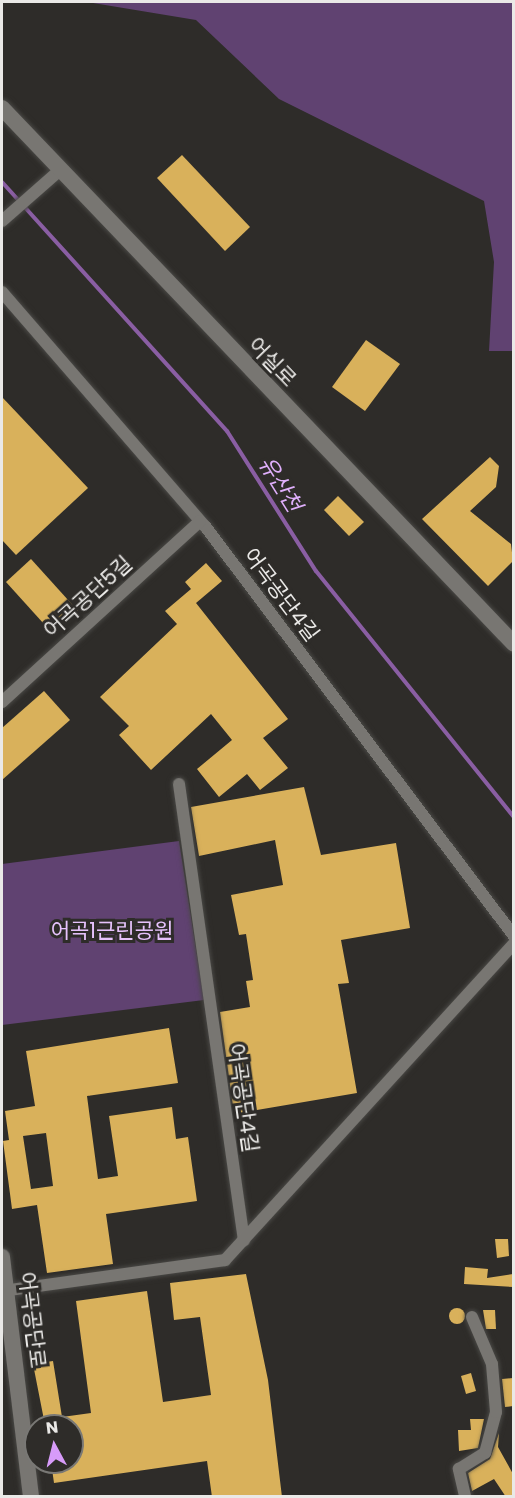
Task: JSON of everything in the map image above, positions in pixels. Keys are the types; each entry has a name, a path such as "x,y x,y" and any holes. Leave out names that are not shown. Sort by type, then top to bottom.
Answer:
{"main road":[{"name":"어실로","path":"2,108 59,171 513,644"},
{"name":"어곡공단로","path":"2,1257 4,1291 31,1497"}],"street":[{"path":"2,221 59,171"},
{"name":"어곡공단4길","path":"2,292 200,521 513,936"},
{"name":"어곡공단5길","path":"2,702 200,521"},
{"name":"어곡공단4길","path":"179,784 244,1240"},
{"path":"4,1291 225,1260 513,944"},
{"path":"465,1497 459,1469 485,1453 496,1412 492,1364 472,1317"}],"green space":[{"path":"87,2 513,2 513,351 489,351 494,262 484,201 279,99 196,20"},
{"name":"어곡1근린공원","path":"179,841 204,1000 2,1025 2,864"}],"building":[{"path":"182,155 250,227 225,251 157,178"},
{"path":"366,340 400,364 365,411 332,387"},
{"path":"2,397 88,488 16,555 2,540"},
{"path":"490,457 499,466 496,487 470,511 511,544 513,561 488,586 422,519"},
{"path":"338,496 364,522 349,536 324,510"},
{"path":"31,559 78,611 53,634 6,582"},
{"path":"206,563 222,581 196,603 288,719 263,738 288,768 260,790 247,774 219,797 197,769 232,740 211,714 151,770 119,735 129,726 100,697 177,624 165,611 191,589 185,582"},
{"path":"44,691 70,720 2,780 2,728"},
{"path":"304,787 321,855 396,843 410,928 341,940 349,983 338,984 357,1093 234,1114 220,1012 250,1007 246,981 253,980 246,934 239,935 231,895 283,885 275,840 199,856 191,807"},
{"path":"169,1028 178,1083 87,1096 98,1179 118,1176 109,1116 172,1107 176,1139 188,1137 197,1201 106,1214 113,1264 47,1273 37,1205 12,1209 3,1141 9,1140 5,1111 35,1106 26,1051","holes":["46,1133 53,1186 31,1189 23,1136"]},
{"path":"495,1239 508,1239 509,1256 497,1258"},
{"path":"465,1267 488,1269 487,1278 513,1274 513,1287 464,1284"},
{"path":"246,1274 268,1380 282,1497 212,1497 207,1461 54,1483 53,1474 84,1474 84,1414 91,1413 76,1301 147,1291 163,1402 211,1395 200,1317 174,1320 170,1283"},
{"path":"457,1308 465,1316 457,1324 449,1316"},
{"path":"483,1310 495,1310 496,1329 486,1329"},
{"path":"53,1361 62,1414 43,1414 33,1364"},
{"path":"471,1373 476,1391 466,1394 461,1376"},
{"path":"513,1378 513,1406 505,1407 502,1379"},
{"path":"470,1419 484,1419 478,1448 459,1451 458,1430 471,1430"},
{"path":"499,1433 498,1447 513,1474 513,1497 506,1497 494,1479 472,1491 468,1473 490,1459"}],"waterway":[{"name":"유산천","path":"2,182 227,431 316,571 514,817"}]}
